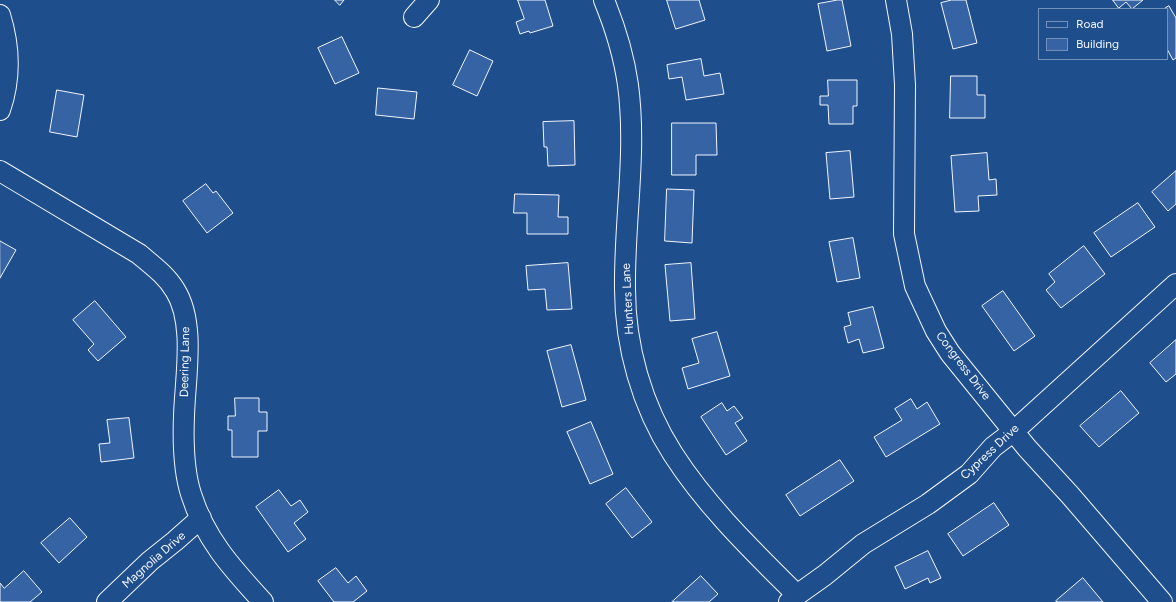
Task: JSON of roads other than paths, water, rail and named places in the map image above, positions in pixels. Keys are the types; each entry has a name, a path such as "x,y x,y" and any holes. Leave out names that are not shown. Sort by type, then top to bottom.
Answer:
{"street":[{"path":"414,17 429,0"},
{"name":"Hunters Lane","path":"604,0 624,62 628,86 631,135 625,302 629,340 642,390 673,454 698,489 793,598"},
{"name":"Congress Drive","path":"896,0 902,34 905,85 904,234 914,280 936,331 950,353 1027,448 1070,495 1162,602"},
{"path":"0,15 5,32 8,54 8,76 0,110"},
{"name":"Deering Lane","path":"0,171 138,254 159,271 176,290 185,313 188,338 184,417 186,468 191,494 213,542 229,564 263,602"},
{"name":"Cypress Drive","path":"793,598 826,576 863,544 928,504 969,474 993,447 1014,431 1031,413 1176,284"},
{"name":"Magnolia Drive","path":"107,602 150,561 201,518"}]}
